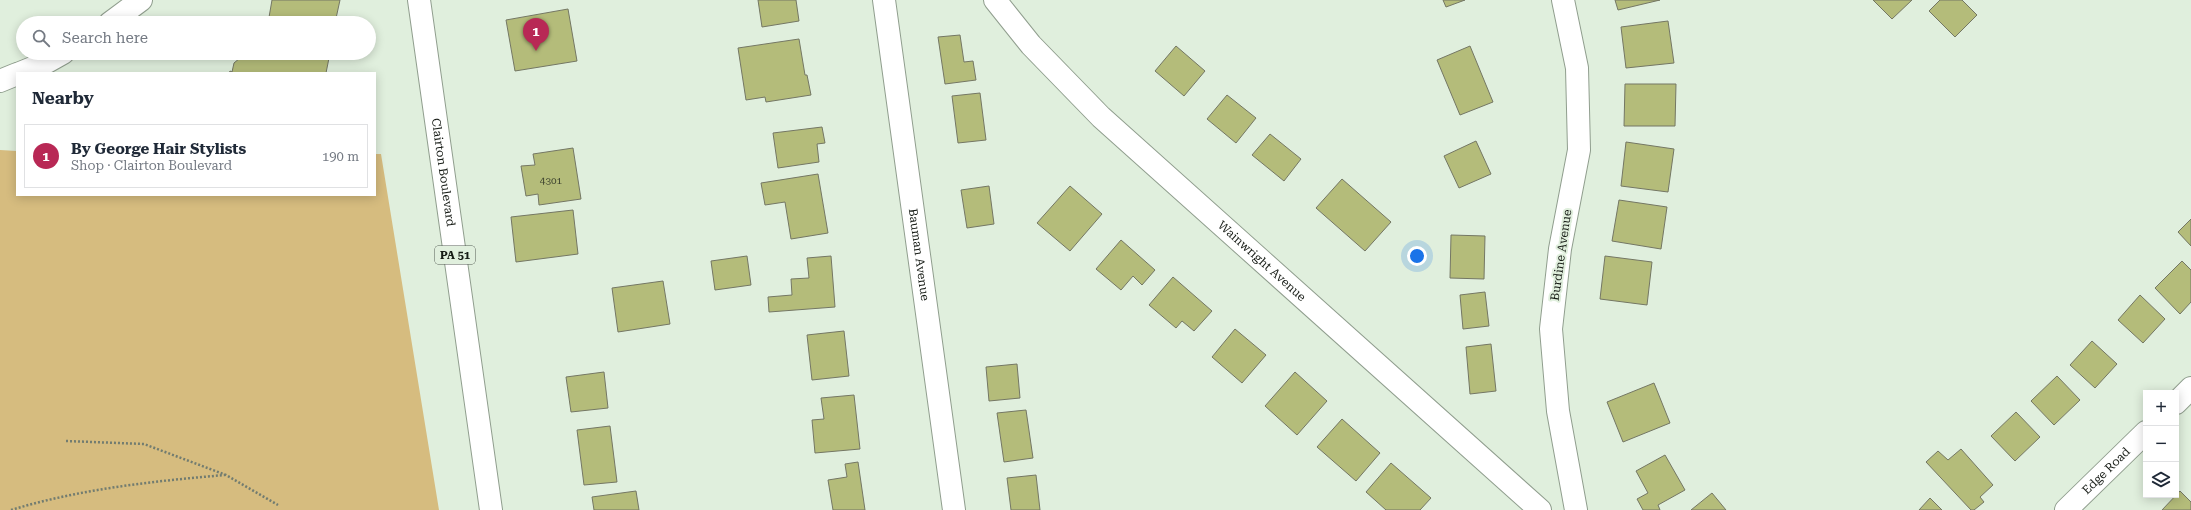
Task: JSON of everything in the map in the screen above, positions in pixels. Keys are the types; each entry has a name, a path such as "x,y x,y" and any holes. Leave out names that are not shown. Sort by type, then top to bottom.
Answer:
{"main road":[{"path":"119,16 141,0"},
{"name":"Clairton Boulevard","path":"419,0 491,510"},
{"name":"Bauman Avenue","path":"884,0 954,510"},
{"name":"Wainwright Avenue","path":"995,0 1031,45 1101,117 1540,510"},
{"name":"Burdine Avenue","path":"1563,0 1577,68 1579,150 1560,249 1551,329 1558,410 1576,510"},
{"path":"22,72 48,60"},
{"path":"0,81 16,74"},
{"path":"2179,400 2191,388"},
{"name":"Edge Road","path":"2066,510 2143,435"}],"path":[{"path":"66,442 144,444 226,475 278,505"},
{"path":"11,510 83,494 160,480 226,475"}],"shaded area":[{"path":"0,150 16,151 16,196 376,196 376,154 381,154 439,510 0,510"}],"building":[{"path":"272,0 340,0 337,16 269,16"},
{"path":"758,0 796,0 799,21 762,27"},
{"path":"1443,0 1465,0 1446,7"},
{"path":"1615,0 1660,0 1618,10"},
{"path":"1873,0 1912,0 1892,19"},
{"path":"1940,0 1962,0 1977,15 1955,37 1929,11"},
{"path":"568,9 577,61 515,71 506,20"},
{"path":"1668,21 1674,63 1626,68 1621,27"},
{"path":"960,35 964,62 973,61 976,80 945,84 938,37"},
{"path":"799,39 805,75 807,75 811,95 766,102 765,97 746,100 738,48"},
{"path":"1176,46 1205,71 1184,96 1155,71"},
{"path":"1470,46 1493,102 1460,115 1437,60"},
{"path":"238,60 329,60 326,72 232,72 234,63"},
{"path":"1625,84 1676,84 1675,126 1624,126"},
{"path":"980,93 986,140 958,143 952,96"},
{"path":"1227,95 1256,118 1236,143 1207,119"},
{"path":"822,127 825,143 817,144 819,162 778,168 773,133"},
{"path":"1270,134 1301,159 1284,181 1252,155"},
{"path":"1476,141 1491,174 1459,188 1444,156"},
{"path":"1626,142 1674,149 1668,192 1621,186"},
{"path":"573,148 581,199 539,205 538,194 526,196 521,166 535,165 533,154"},
{"path":"818,174 828,233 791,239 785,202 765,205 761,183"},
{"path":"1342,179 1391,222 1365,251 1316,208"},
{"path":"989,186 994,224 967,228 961,190"},
{"path":"1070,186 1102,214 1070,251 1037,223"},
{"path":"1619,200 1667,207 1661,249 1612,241"},
{"path":"573,210 578,254 516,262 511,217"},
{"path":"2191,219 2191,246 2178,232"},
{"path":"1451,235 1485,236 1484,279 1450,278"},
{"path":"1121,240 1155,270 1142,285 1133,276 1121,290 1096,269"},
{"path":"747,256 751,285 715,290 711,261"},
{"path":"831,256 835,307 769,312 768,297 792,295 791,279 809,278 807,258"},
{"path":"1605,256 1652,262 1647,305 1600,299"},
{"path":"2182,261 2191,270 2191,302 2180,314 2155,288"},
{"path":"1173,277 1212,311 1194,331 1182,321 1176,328 1149,305"},
{"path":"663,281 670,324 618,332 612,288"},
{"path":"1485,292 1489,326 1463,329 1460,295"},
{"path":"2140,295 2165,319 2143,343 2118,320"},
{"path":"1235,329 1266,355 1242,383 1212,357"},
{"path":"844,331 849,376 812,380 807,335"},
{"path":"2092,341 2117,364 2095,388 2070,365"},
{"path":"1491,344 1496,391 1470,394 1466,347"},
{"path":"1017,364 1020,398 989,401 986,367"},
{"path":"604,372 608,408 571,412 566,377"},
{"path":"1295,372 1327,401 1297,435 1265,406"},
{"path":"2057,376 2080,400 2054,425 2031,401"},
{"path":"1654,383 1670,423 1623,442 1607,402"},
{"path":"854,395 860,449 815,453 812,420 824,419 821,398"},
{"path":"1026,410 1033,458 1004,462 997,413"},
{"path":"2016,412 2040,437 2015,461 1991,436"},
{"path":"1342,419 1380,453 1356,481 1317,447"},
{"path":"610,426 617,482 584,485 577,430"},
{"path":"1961,449 1993,485 1980,497 1984,502 1974,510 1971,510 1926,462 1938,451 1948,460"},
{"path":"1665,455 1685,490 1658,505 1660,510 1643,510 1637,499 1648,493 1636,471"},
{"path":"858,462 865,510 833,510 828,480 847,477 845,464"},
{"path":"1391,463 1431,498 1420,510 1386,510 1366,492"},
{"path":"1036,475 1040,510 1011,510 1007,478"},
{"path":"636,491 639,510 594,510 592,497"},
{"path":"2180,491 2191,502 2191,510 2162,510 2173,498 2179,498"},
{"path":"1712,493 1726,510 1691,510"},
{"path":"1930,498 1942,510 1919,510"}],"place":[{"name":"By George Hair Stylists","path":"536,51"}]}
